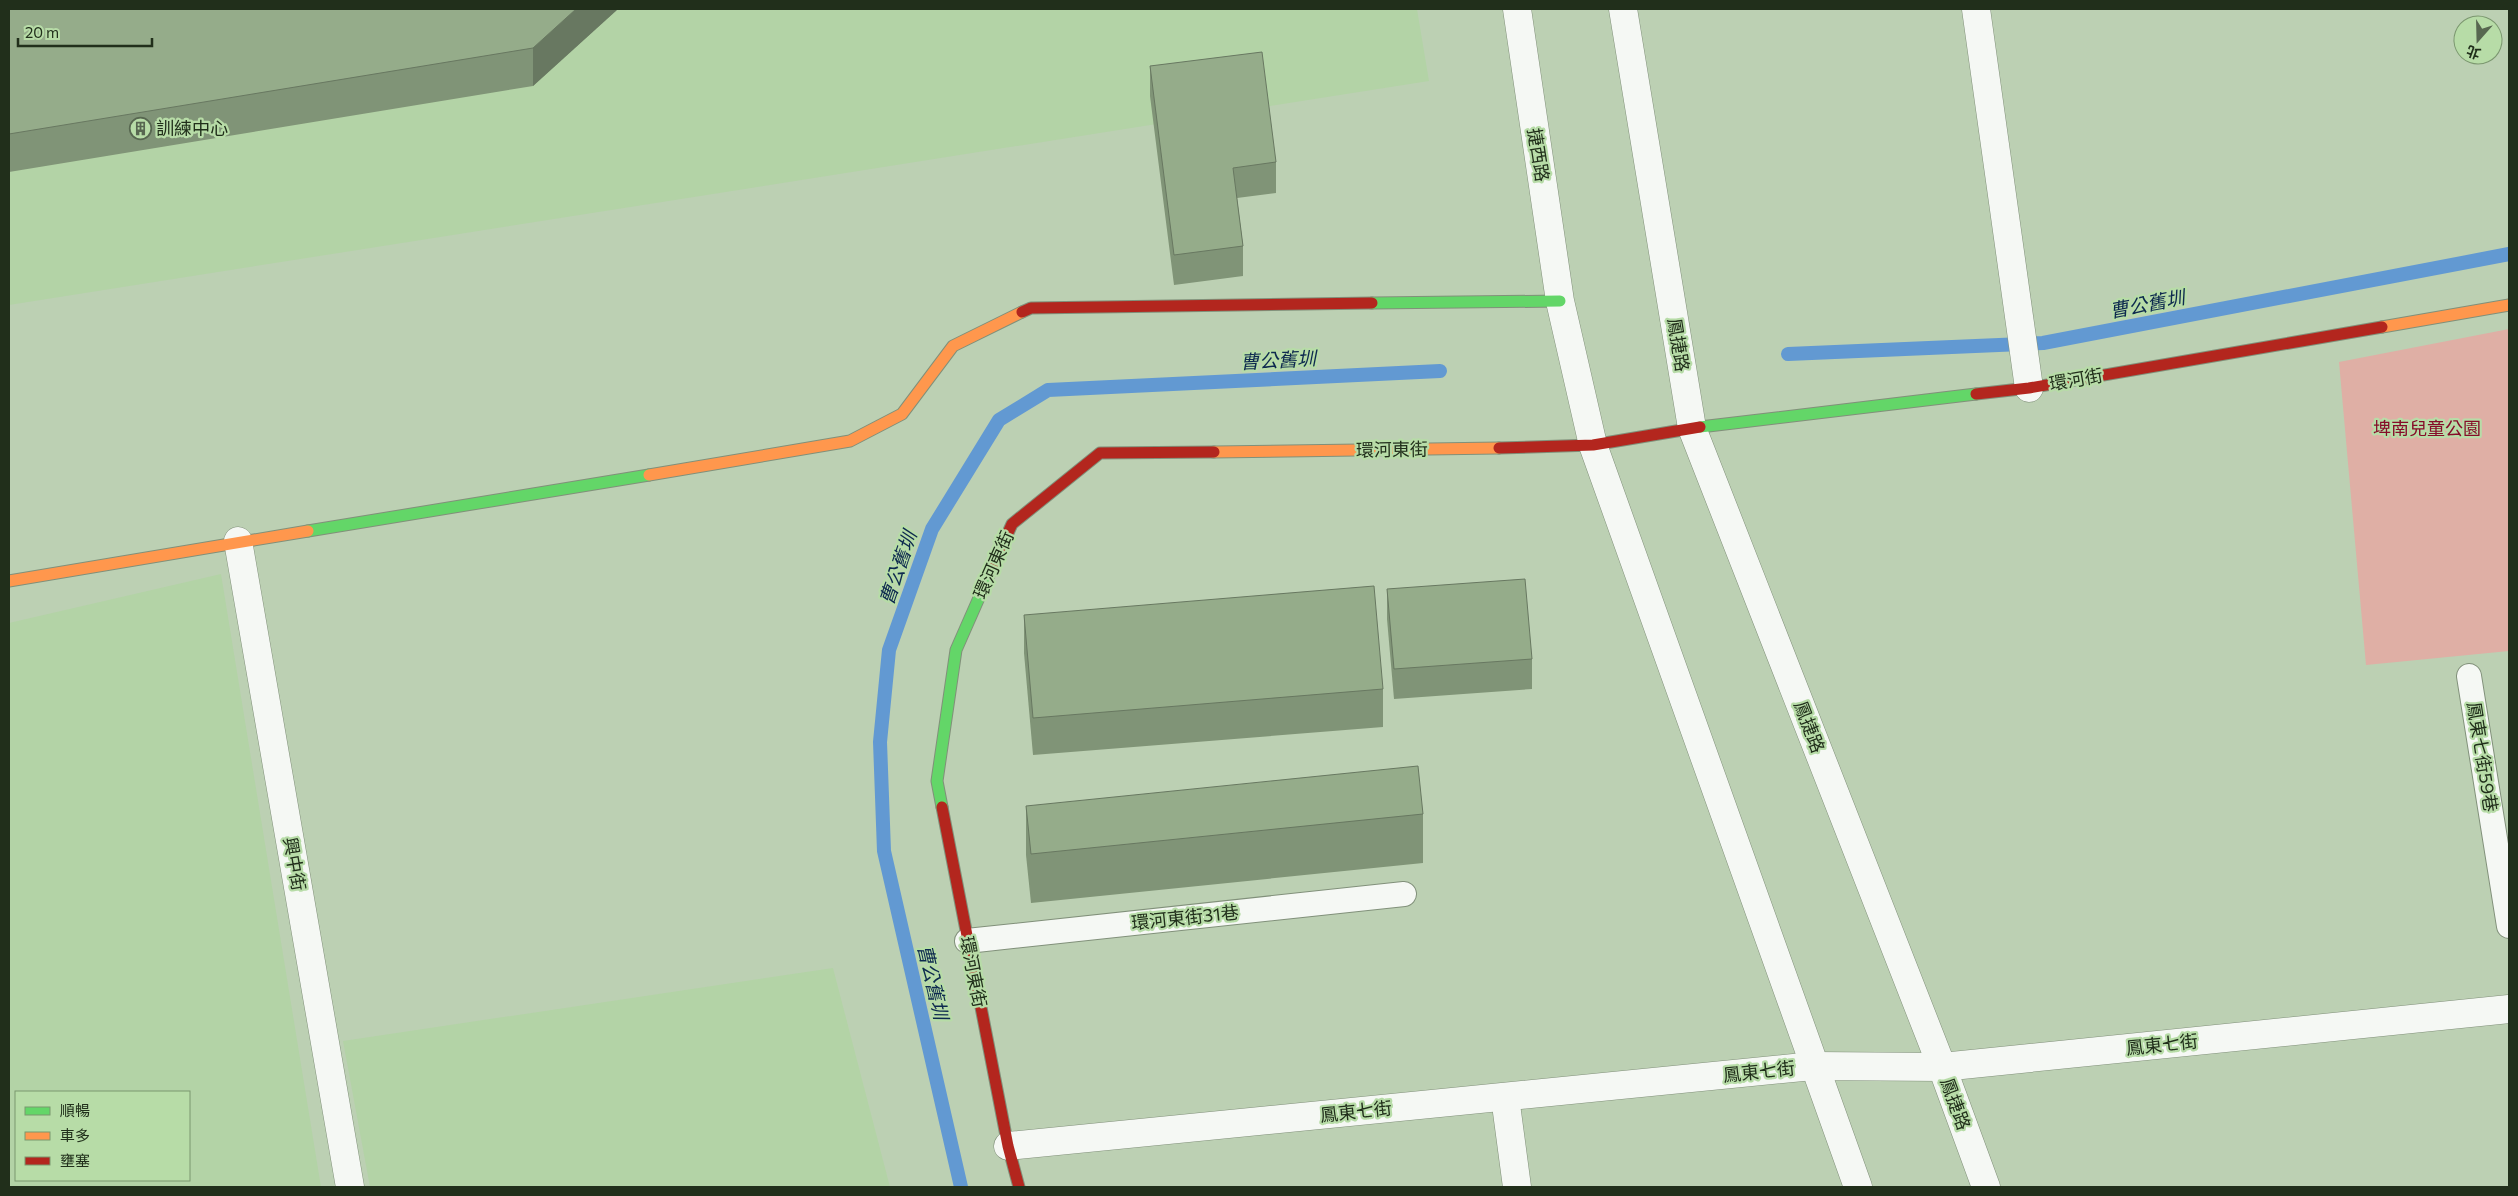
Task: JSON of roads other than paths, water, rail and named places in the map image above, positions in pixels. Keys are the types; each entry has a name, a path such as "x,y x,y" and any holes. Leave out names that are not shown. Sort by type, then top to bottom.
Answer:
{"street":[{"name":"捷西路","path":"1516,9 1560,301"},
{"name":"鳳捷路","path":"1623,9 1692,428 1942,1067 1986,1187"},
{"path":"1976,9 2027,378"},
{"path":"9,580 850,440 902,414 953,346 1031,308 1560,301 1593,445 1813,1066 1858,1187"},
{"name":"環河街","path":"1641,438 1692,428 2509,305"},
{"name":"環河東街","path":"1019,1187 1008,1146 937,781 956,650 1012,524 1100,452 1408,450 1593,445 1641,438"},
{"name":"興中街","path":"238,541 350,1187"},
{"name":"鳳東七街","path":"1008,1146 1813,1066 1942,1067 2509,1009"},
{"path":"1505,1097 1517,1187"}],"lane":[{"name":"鳳東七街59巷","path":"2469,676 2509,926"},
{"name":"環河東街31巷","path":"967,941 1404,894"}],"waterway":[{"name":"曹公舊圳","path":"1788,354 2043,343 2509,254"},
{"name":"曹公舊圳","path":"961,1187 884,851 880,742 889,650 932,529 999,420 1048,390 1440,371"}],"place":[{"name":"訓練中心","path":"140,129"}],"park label":[{"name":"埤南兒童公園","path":"2427,429"}]}
